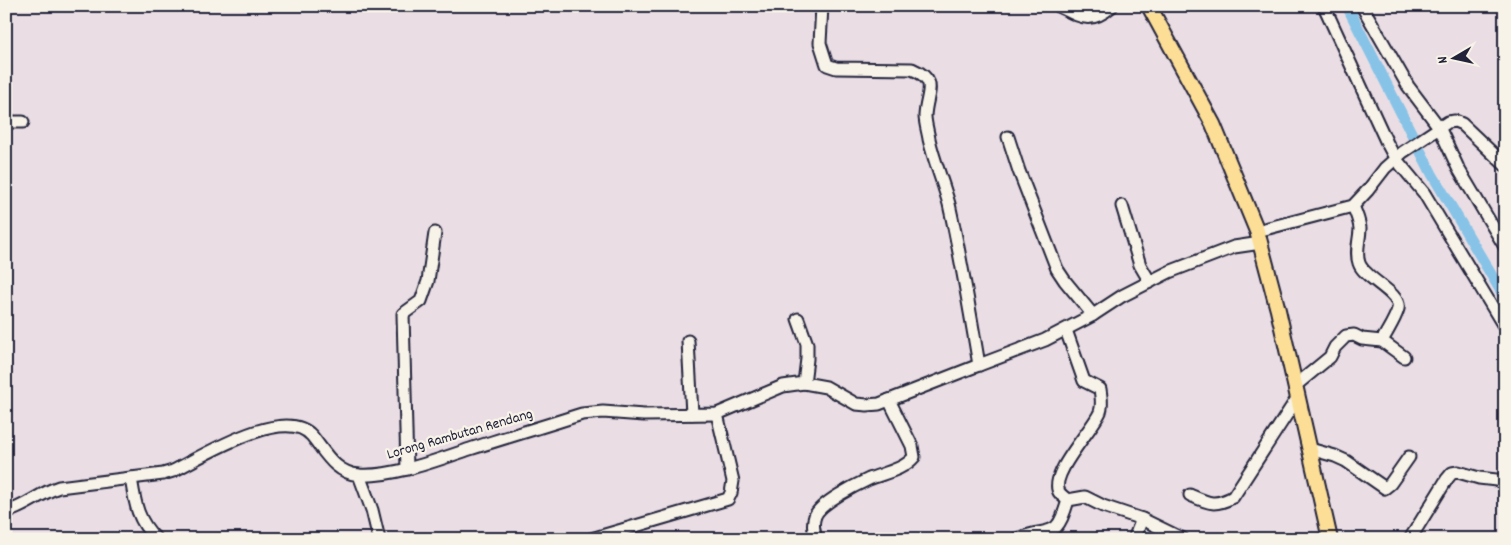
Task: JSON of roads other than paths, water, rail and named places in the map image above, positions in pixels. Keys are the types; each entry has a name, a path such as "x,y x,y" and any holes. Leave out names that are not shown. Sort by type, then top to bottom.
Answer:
{"main road":[{"path":"1149,6 1213,124 1259,237 1278,310 1330,539"}],"street":[{"path":"822,6 820,43 827,65 836,68 912,69 928,80 930,88 925,117 948,202 979,365"},
{"path":"1058,6 1074,14 1092,18 1100,16 1112,6"},
{"path":"1324,6 1371,110 1424,193 1505,328"},
{"path":"1362,6 1505,247"},
{"path":"591,539 728,499 732,481 717,414 783,386 804,383 826,387 856,404 867,406 889,400 1045,340 1094,315 1122,296 1169,272 1259,237 1353,206 1385,168 1399,155 1434,130 1455,121 1462,124 1505,165"},
{"path":"6,122 23,122"},
{"path":"1008,137 1019,171 1057,269 1094,315"},
{"path":"1122,206 1140,265 1150,282"},
{"path":"1353,206 1360,229 1359,264 1364,272 1394,297 1398,304 1398,310 1382,341"},
{"path":"407,469 403,314 421,301 428,281 435,233"},
{"path":"798,319 807,344 804,383"},
{"path":"1066,330 1084,381 1100,389 1102,402 1100,413 1084,435 1059,477 1058,486 1060,493 1068,500"},
{"path":"1190,495 1210,504 1221,503 1233,497 1297,391 1330,357 1335,347 1346,336 1354,335 1362,339 1382,341 1404,357"},
{"path":"688,341 692,414"},
{"path":"816,539 813,526 818,510 867,480 908,464 914,457 912,446 889,400"},
{"name":"Lorong Rambutan Rendang","path":"6,512 16,510 45,491 59,486 173,472 241,436 272,427 298,426 310,433 330,461 340,470 359,475 407,469 582,414 603,412 644,415 717,414"},
{"path":"1310,449 1346,461 1385,488 1390,484 1409,457"},
{"path":"1410,539 1447,478 1452,473 1458,472 1479,478 1505,481"},
{"path":"359,475 372,510 379,539"},
{"path":"131,478 138,513 146,529 156,539"},
{"path":"1068,500 1084,497 1103,506 1142,519 1183,539"},
{"path":"1017,539 1051,531 1063,518 1068,500"},
{"path":"1134,539 1142,519"}],"waterway":[{"path":"1347,6 1432,174 1505,298"}]}
